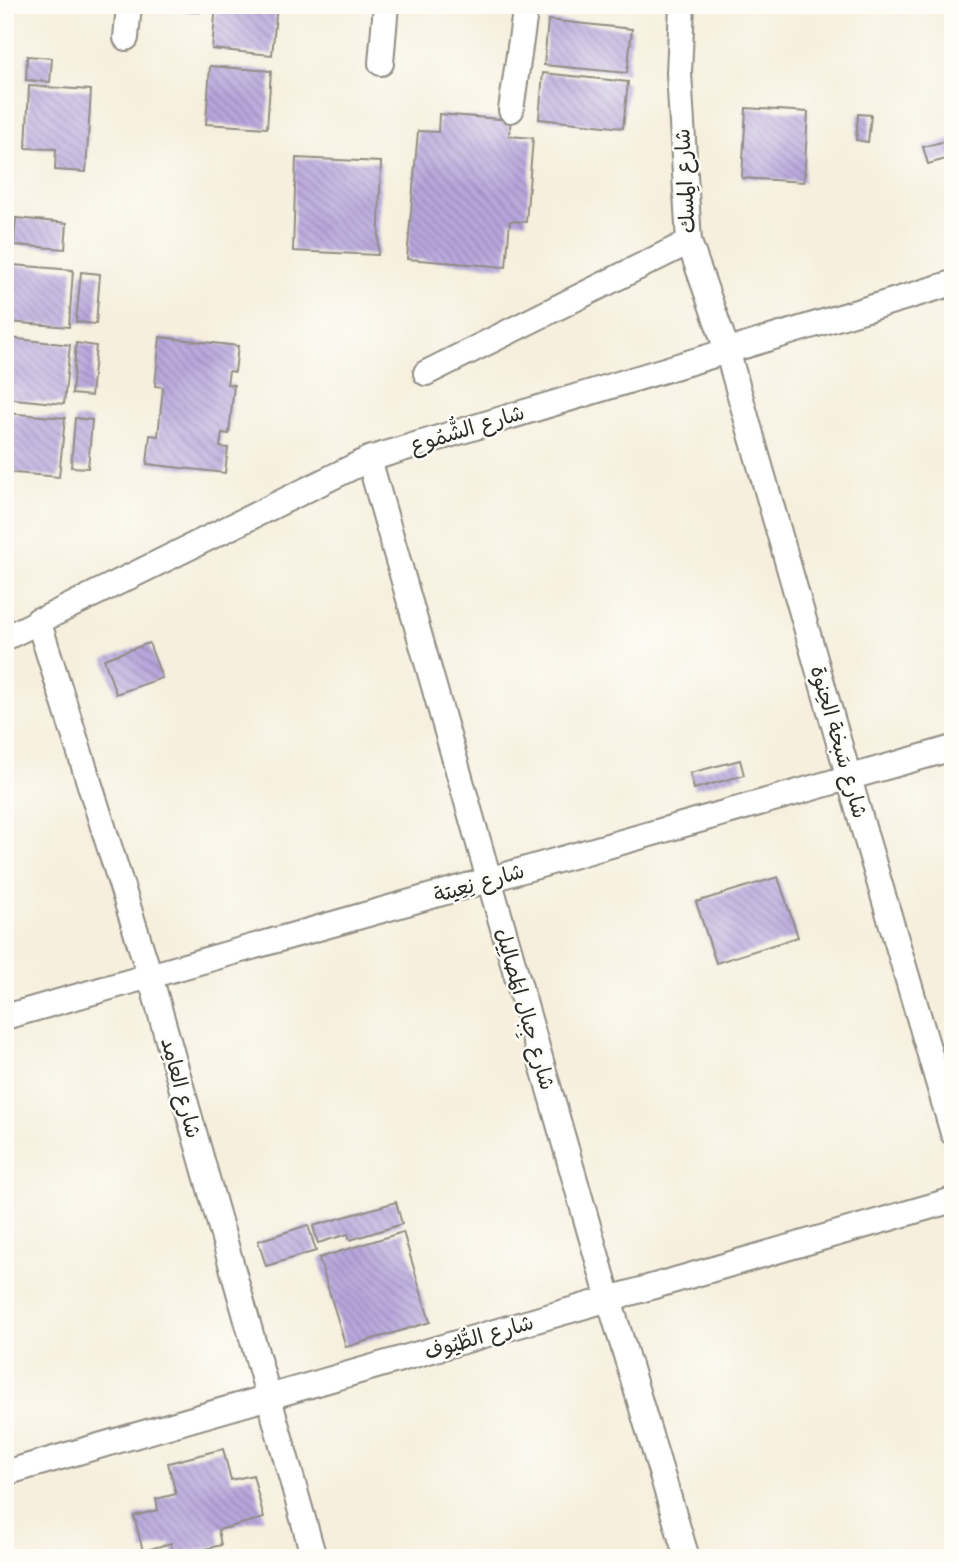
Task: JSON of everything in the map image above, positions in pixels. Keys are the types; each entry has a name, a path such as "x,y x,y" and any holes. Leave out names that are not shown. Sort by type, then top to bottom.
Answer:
{"street":[{"path":"126,38 129,5"},
{"path":"381,63 386,5"},
{"path":"511,110 526,5"},
{"name":"شارع المِسك","path":"682,5 679,73 689,242 727,351"},
{"path":"426,373 689,242"},
{"name":"شارع الشُّمُوع","path":"5,638 369,459 953,283"},
{"name":"شارع سَبخة الحِنوة","path":"727,351 953,1133"},
{"name":"شارع جِبال المَصالِيل","path":"369,459 609,1299 687,1558"},
{"name":"شارع العامِد","path":"38,620 150,976 314,1558"},
{"name":"شارع نِعِيتة","path":"5,1017 953,748"},
{"name":"شارع الطُّيُوف","path":"5,1472 953,1200"}],"building":[{"path":"161,5 200,5 200,12 161,10"},
{"path":"216,5 277,5 272,55 212,49"},
{"path":"548,20 632,29 627,73 544,65"},
{"path":"27,56 52,58 50,82 26,80"},
{"path":"210,66 271,71 267,128 206,124"},
{"path":"543,73 628,82 623,128 539,119"},
{"path":"29,86 91,90 86,172 55,170 56,149 26,148"},
{"path":"746,108 808,112 804,182 742,178"},
{"path":"439,114 511,120 509,136 533,138 526,222 510,221 506,267 407,259 418,131 438,132"},
{"path":"858,114 871,115 868,142 856,140"},
{"path":"953,139 953,157 928,164 923,147"},
{"path":"296,158 381,162 378,255 293,251"},
{"path":"16,218 67,223 65,249 14,245"},
{"path":"13,265 73,270 69,327 9,322"},
{"path":"81,272 100,274 96,324 76,322"},
{"path":"160,337 238,346 235,372 229,371 227,384 234,385 229,434 222,433 220,447 228,448 225,473 147,464 150,435 158,436 163,387 155,386"},
{"path":"9,338 70,345 64,404 5,398"},
{"path":"76,343 96,346 91,396 72,394"},
{"path":"5,413 65,418 59,477 5,472"},
{"path":"75,418 92,420 88,468 71,467"},
{"path":"149,643 162,678 116,694 104,659"},
{"path":"740,760 744,775 694,789 690,773"},
{"path":"778,877 798,937 716,963 696,902"},
{"path":"396,1202 402,1224 350,1240 348,1234 318,1243 313,1226"},
{"path":"308,1225 316,1251 266,1266 258,1241"},
{"path":"403,1232 430,1322 346,1347 319,1258"},
{"path":"223,1449 231,1480 253,1475 264,1518 218,1530 221,1545 174,1557 171,1543 143,1551 134,1516 158,1510 156,1499 176,1494 168,1463"}]}
